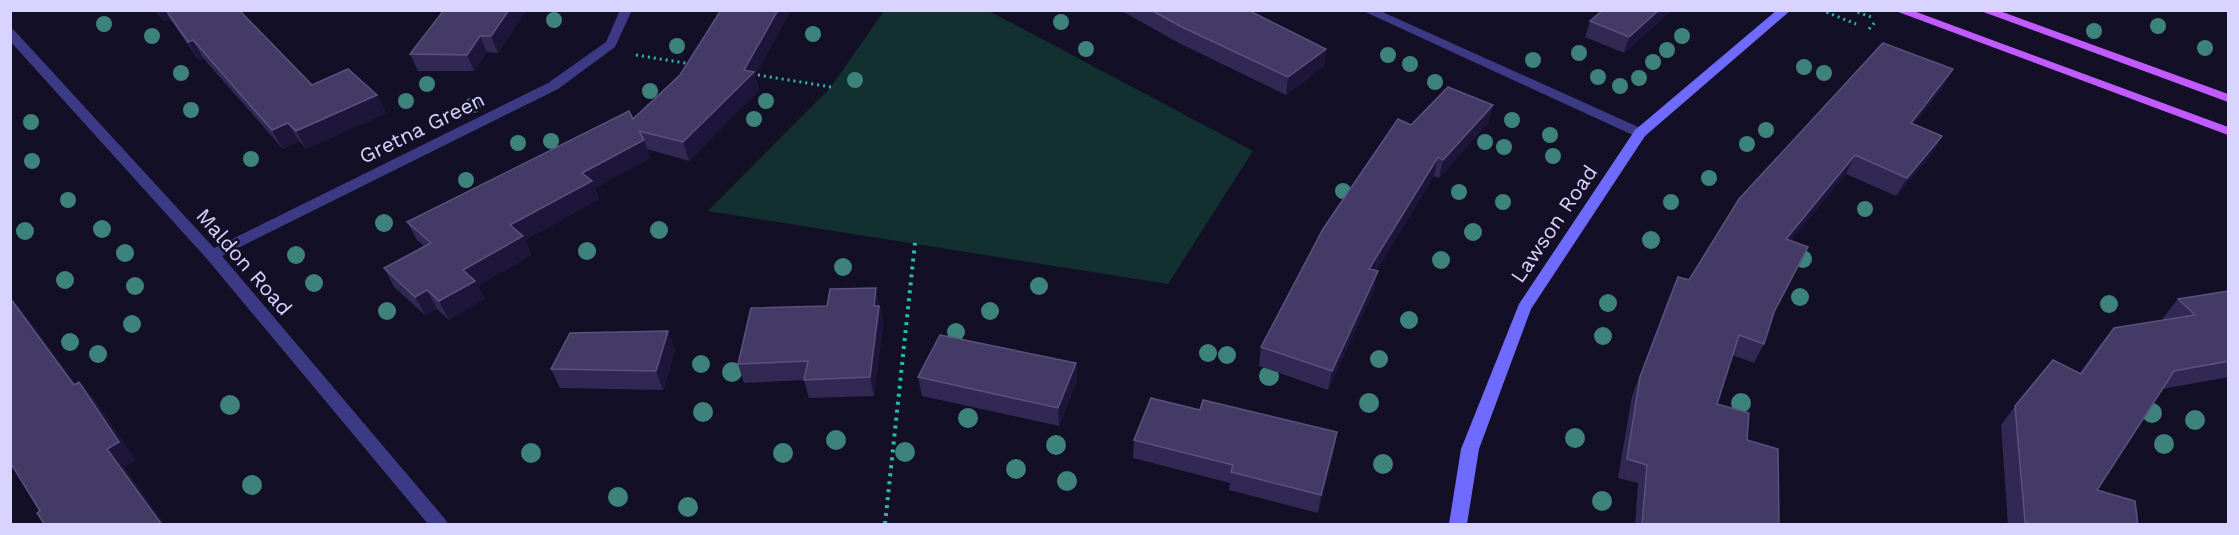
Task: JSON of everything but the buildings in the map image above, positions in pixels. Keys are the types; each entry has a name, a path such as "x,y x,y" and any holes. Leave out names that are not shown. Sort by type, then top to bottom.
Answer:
{"main road":[{"path":"1899,10 2229,131"},
{"path":"1984,10 2229,98"}],"street":[{"name":"Gretna Green","path":"212,255 553,86 611,44 626,10"},
{"path":"1367,10 1641,133"},
{"name":"Lawson Road","path":"1458,525 1470,449 1524,308 1641,133 1785,10"},
{"name":"Maldon Road","path":"10,33 212,255 439,525"}],"path":[{"path":"1821,10 1856,24"},
{"path":"602,51 693,64"},
{"path":"751,74 831,87"},
{"path":"885,525 915,243"}],"green space":[{"path":"884,11 989,11 1253,151 1168,284 708,211 831,87"}]}
